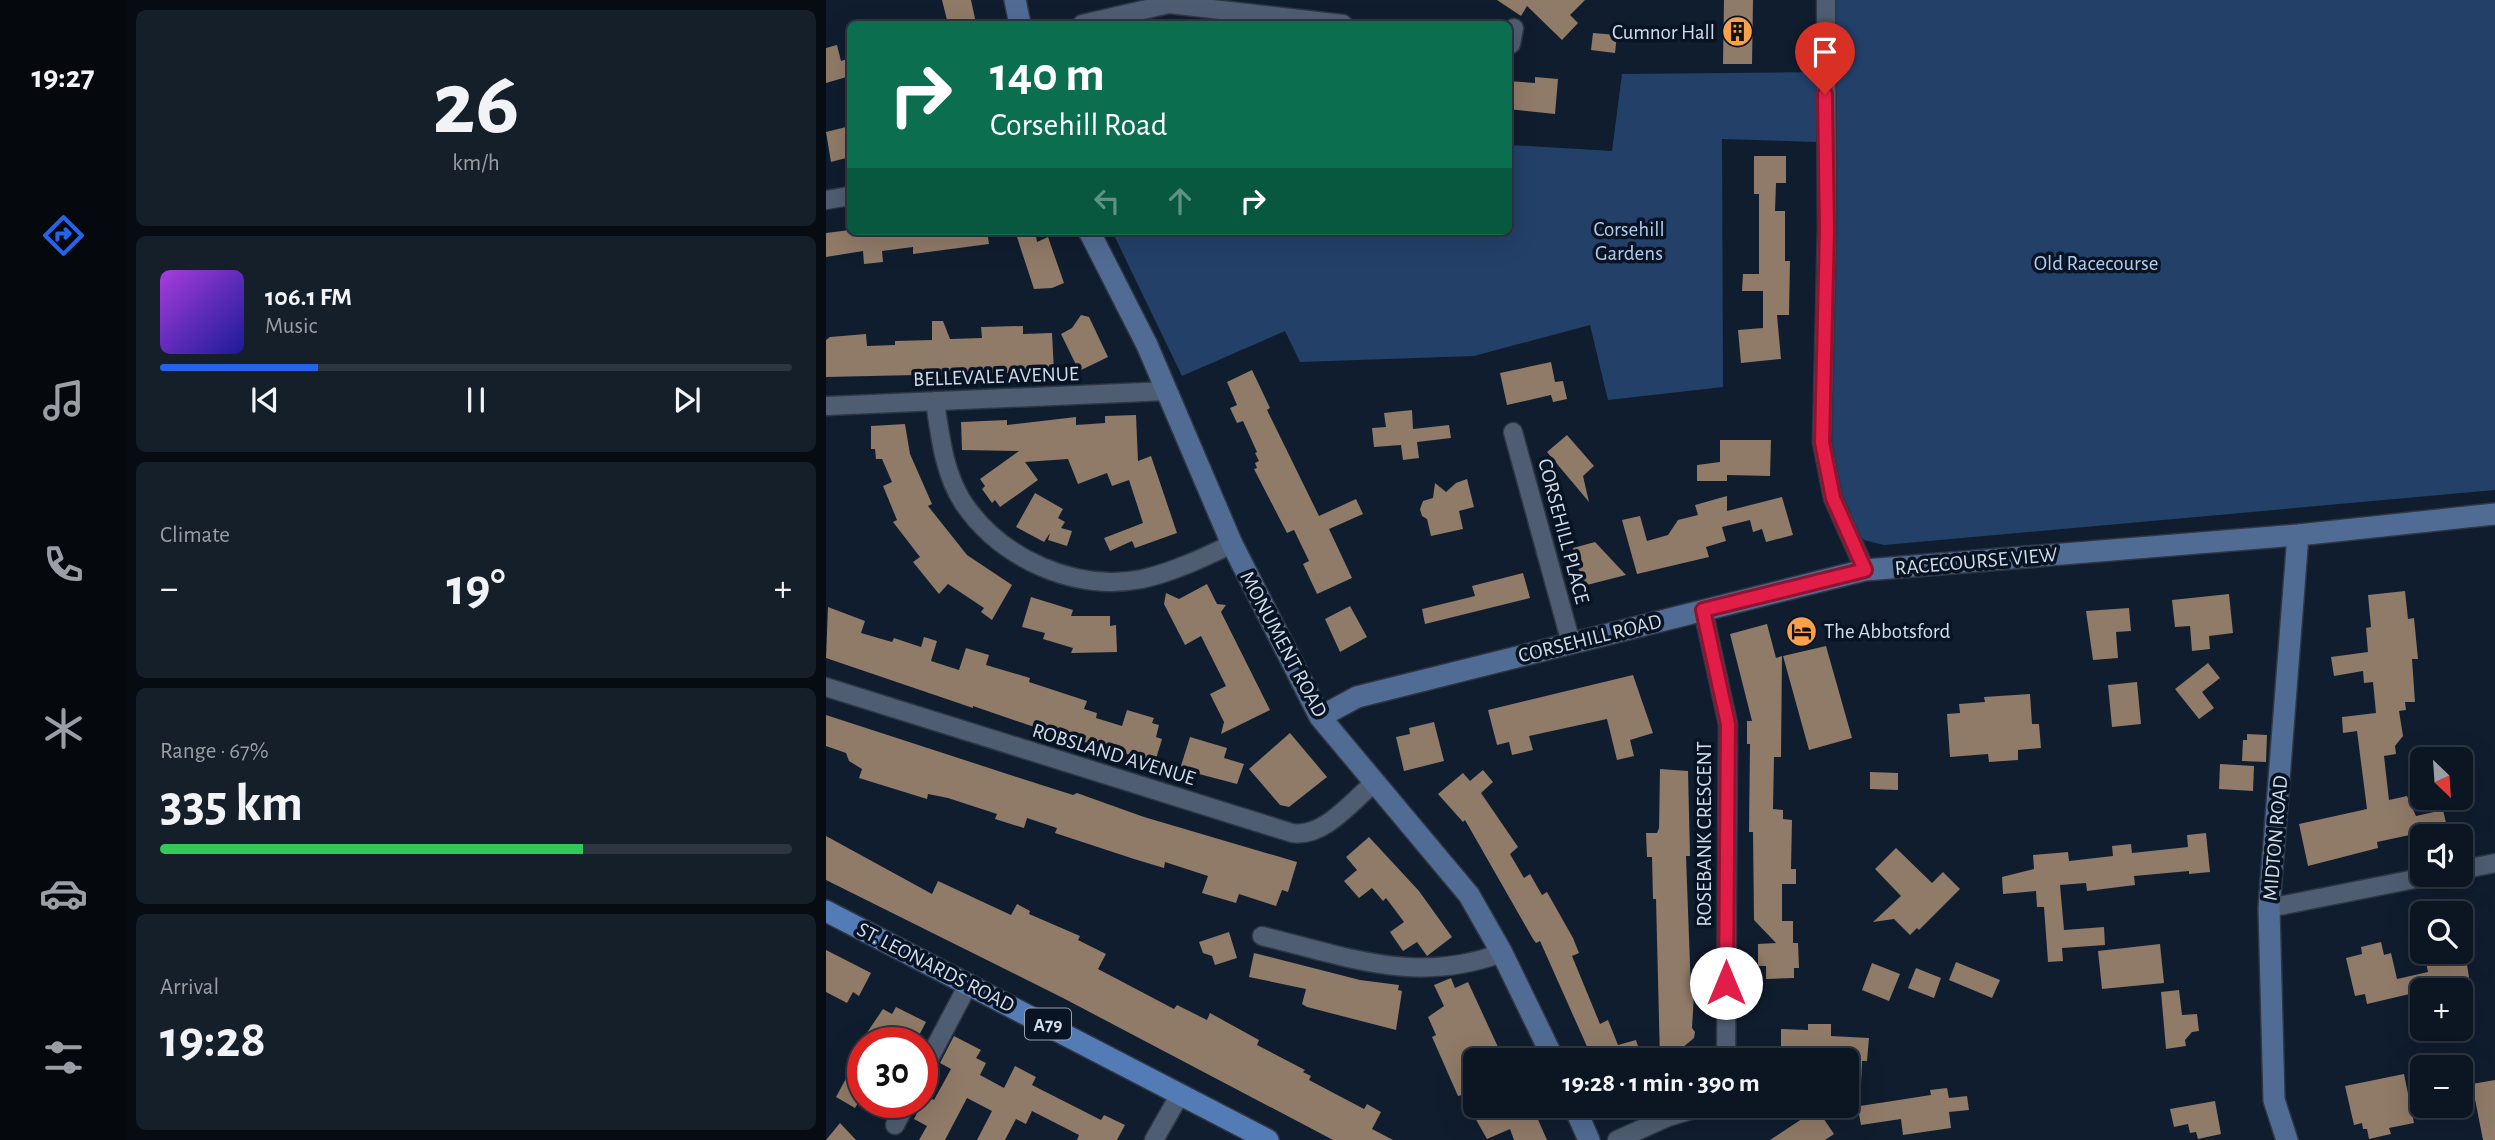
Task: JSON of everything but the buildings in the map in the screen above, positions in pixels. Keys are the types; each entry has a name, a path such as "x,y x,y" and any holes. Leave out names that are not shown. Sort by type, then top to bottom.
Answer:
{"main road":[{"name":"ST. LEONARDS ROAD","path":"826,911 1268,1140"}],"street":[{"path":"1015,0 1019,21"},
{"name":"RACECOURSE VIEW","path":"1826,0 1827,230 1822,442 1833,498 1865,570 2298,535 2495,514"},
{"path":"1095,21 1169,4 1317,21"},
{"path":"826,200 847,196"},
{"name":"MONUMENT ROAD","path":"1091,235 1167,391 1232,544 1320,717 1469,895 1502,953 1548,1048"},
{"name":"BELLEVALE AVENUE","path":"826,406 1167,391"},
{"path":"935,401 942,453 963,502 990,536 1025,560 1066,576 1107,582 1141,579 1181,568 1232,544"},
{"name":"CORSEHILL PLACE","path":"1513,432 1571,643"},
{"name":"MIDTON ROAD","path":"2287,1140 2274,1100 2269,908 2298,535"},
{"name":"CORSEHILL ROAD","path":"1320,717 1357,697 1865,570"},
{"name":"ROSEBANK CRESCENT","path":"1703,610 1728,724 1726,1048"},
{"name":"ROBSLAND AVENUE","path":"826,687 1303,835 1322,828 1375,782"},
{"path":"2473,867 2495,863"},
{"path":"2269,908 2410,880"},
{"path":"1262,936 1408,969 1463,965 1502,953"},
{"path":"938,1042 969,983"},
{"path":"1154,1140 1179,1096"},
{"path":"895,1125 899,1118"},
{"path":"1579,1118 1589,1140"},
{"path":"1617,1140 1666,1118"}],"green space":[{"name":"Old Racecourse","path":"1836,0 2495,0 2495,490 1884,545 1864,540 1849,520 1844,508 1831,443"},
{"name":"Corsehill Gardens","path":"1818,72 1816,142 1722,139 1723,387 1608,400 1590,325 1474,356 1300,362 1285,331 1182,376 1114,235 1512,235 1512,145 1612,151 1622,74"}],"place":[{"name":"Cumnor Hall","path":"1738,32"},
{"name":"The Abbotsford","path":"1801,631"}],"route":[{"path":"1726,983 1728,724 1703,610 1865,570 1833,498 1822,442 1827,230 1825,94"}]}
